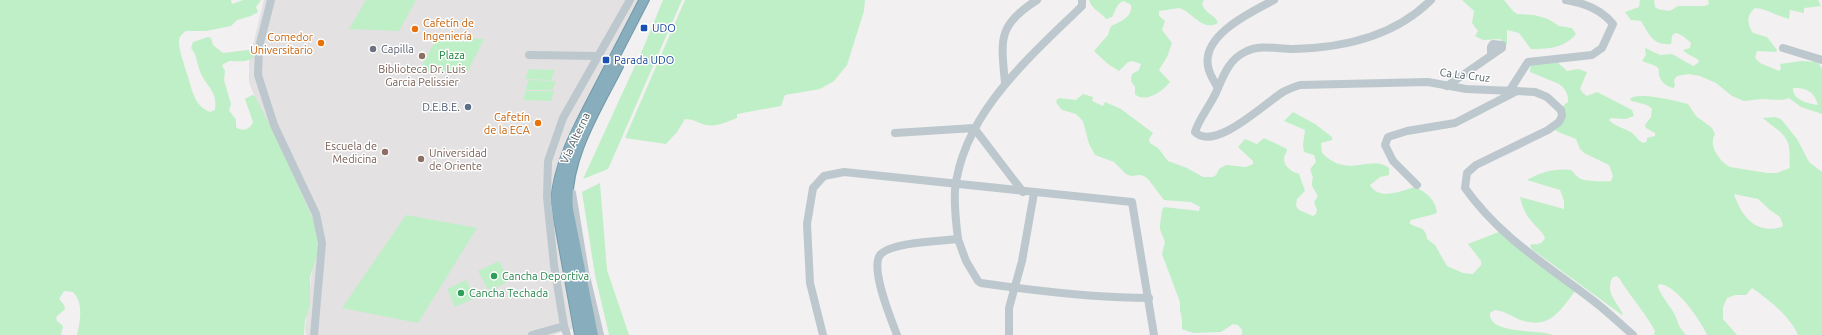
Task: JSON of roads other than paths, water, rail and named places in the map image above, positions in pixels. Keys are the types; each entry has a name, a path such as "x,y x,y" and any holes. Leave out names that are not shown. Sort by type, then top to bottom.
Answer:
{"highway":[{"name":"Vía Alterna","path":"581,335 557,202 558,180 573,139 644,0"},
{"name":"Vía Alterna","path":"592,335 580,282 568,213 567,191 570,175 578,150 652,0"}],"street":[{"path":"271,0 258,47 258,75 274,125 316,214 322,243 314,335"},
{"path":"600,335 573,276 547,197 548,161 563,118 630,0"},
{"path":"1006,83 1001,45 1006,29 1014,15 1037,0"},
{"path":"1082,0 1082,6 1006,83 974,128 965,152 956,185 954,211 958,239 966,261 978,281 985,284 1129,298 1149,298"},
{"path":"1218,88 1211,74 1207,57 1208,50 1217,36 1233,24 1274,0"},
{"path":"1218,88 1230,61 1245,51 1260,48 1316,48 1354,40 1387,30 1407,20 1431,0"},
{"path":"1417,185 1393,161 1385,145 1388,137 1407,131 1455,123 1514,90 1528,62 1592,54 1602,48 1613,24 1609,19 1583,3 1566,0"},
{"path":"1783,48 1822,60"},
{"path":"1447,86 1491,55"},
{"path":"529,57 597,58"},
{"name":"Ca La Cruz","path":"1218,88 1209,107 1197,125 1195,132 1200,137 1208,138 1244,122 1283,92 1300,85 1428,82 1466,89 1535,92 1550,99 1561,110 1562,116 1559,122 1548,130 1476,165 1467,174 1465,188 1478,206 1500,231 1526,252 1592,300 1624,331 1633,335"},
{"path":"895,133 974,128"},
{"path":"974,128 1023,192"},
{"path":"823,335 810,283 807,224 813,188 824,176 844,172 1023,192 1132,202 1154,335"},
{"path":"567,335 564,326 573,276 574,211 570,175"},
{"path":"1009,335 1009,308 1022,261 1034,193"},
{"path":"897,335 882,292 877,266 879,257 885,251 894,247 958,239"},
{"path":"532,335 564,326"}],"place":[{"name":"UDO","path":"644,28"},
{"name":"Cafetín de Ingeniería","path":"415,29"},
{"name":"Comedor Universitario","path":"321,43"},
{"name":"Capilla","path":"373,49"},
{"name":"Biblioteca Dr. Luis Garcia Pelissier","path":"422,56"},
{"name":"Parada UDO","path":"606,60"},
{"name":"D.E.B.E.","path":"468,107"},
{"name":"Cafetín de la ECA","path":"538,123"},
{"name":"Escuela de Medicina","path":"385,152"},
{"name":"Universidad de Oriente","path":"421,159"},
{"name":"Cancha Deportiva","path":"494,276"},
{"name":"Cancha Techada","path":"461,293"}],"park label":[{"name":"Plaza","path":"452,55"}]}
